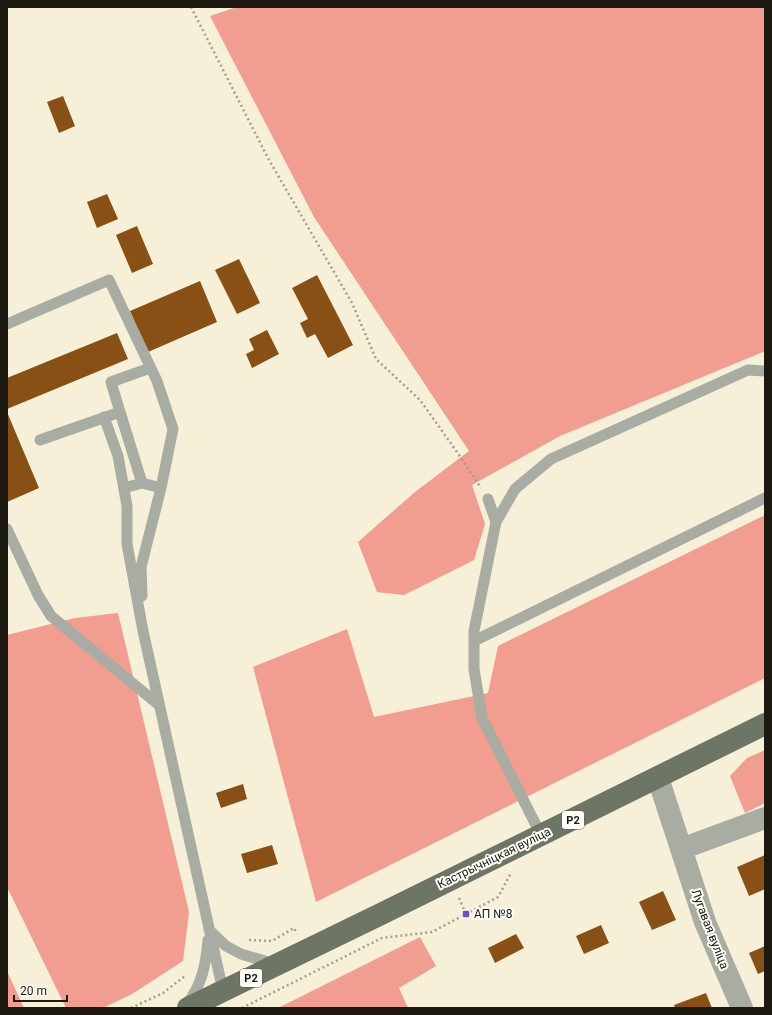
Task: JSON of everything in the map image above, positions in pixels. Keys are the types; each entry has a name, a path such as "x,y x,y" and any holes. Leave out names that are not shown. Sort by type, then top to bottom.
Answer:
{"main road":[{"name":"Кастрычніцкая вуліца","path":"223,991 765,724"},
{"name":"Р2","path":"188,1008 223,991"}],"street":[{"name":"Лугавая вуліца","path":"658,778 705,922 742,1008"},
{"path":"681,849 765,818"}],"lane":[{"path":"7,324 109,280 157,381 173,430 161,488 141,567 143,631"},
{"path":"142,483 111,382 150,368"},
{"path":"541,835 482,718 474,669 474,631 478,605 496,522 515,489 551,459 748,370 765,371"},
{"path":"40,440 120,412"},
{"path":"104,417 118,456 127,506 127,544 143,631 223,991"},
{"path":"124,488 142,483 161,488"},
{"path":"488,498 496,522"},
{"path":"474,641 765,498"},
{"path":"7,529 38,595 51,616 159,705"},
{"path":"209,930 226,946 241,954 278,965"},
{"path":"184,1008 201,981 207,960 209,930"}],"path":[{"path":"192,7 269,160 352,304 376,359 420,400 488,498"},
{"path":"242,1008 382,938 432,932 498,897"}],"shaded area":[{"path":"237,7 765,7 765,351 560,436 472,485 485,524 474,560 404,595 377,592 358,542 415,492 469,451 314,217 210,16"},
{"path":"765,515 765,678 316,902 253,667 347,629 374,717 488,693 498,646"},
{"path":"118,613 189,912 183,961 132,994 103,1008 66,1008 7,887 7,635 75,618"},
{"path":"765,750 765,803 745,813 730,776 747,758"},
{"path":"420,937 436,966 399,988 408,1008 278,1008"},
{"path":"7,971 24,1008 7,1008"}],"building":[{"path":"63,96 75,126 59,133 47,102"},
{"path":"107,194 118,219 97,228 87,202"},
{"path":"137,226 153,264 132,273 116,235"},
{"path":"239,259 260,303 237,314 215,270"},
{"path":"317,275 353,345 328,358 315,334 307,338 300,323 308,319 292,288"},
{"path":"200,281 217,322 148,352 130,311"},
{"path":"267,330 279,354 252,368 246,354 254,350 249,339"},
{"path":"117,333 128,359 7,409 7,378"},
{"path":"7,412 39,488 7,502"},
{"path":"243,784 247,799 221,808 216,793"},
{"path":"272,845 278,864 247,873 241,854"},
{"path":"765,855 765,889 749,896 737,867"},
{"path":"663,891 676,920 652,930 639,902"},
{"path":"601,925 609,943 584,954 576,936"},
{"path":"516,934 524,948 495,963 488,948"},
{"path":"765,946 765,971 758,974 749,953"},
{"path":"706,993 712,1008 675,1008 674,1005"}],"place":[{"name":"АП №8","path":"466,914"}]}
